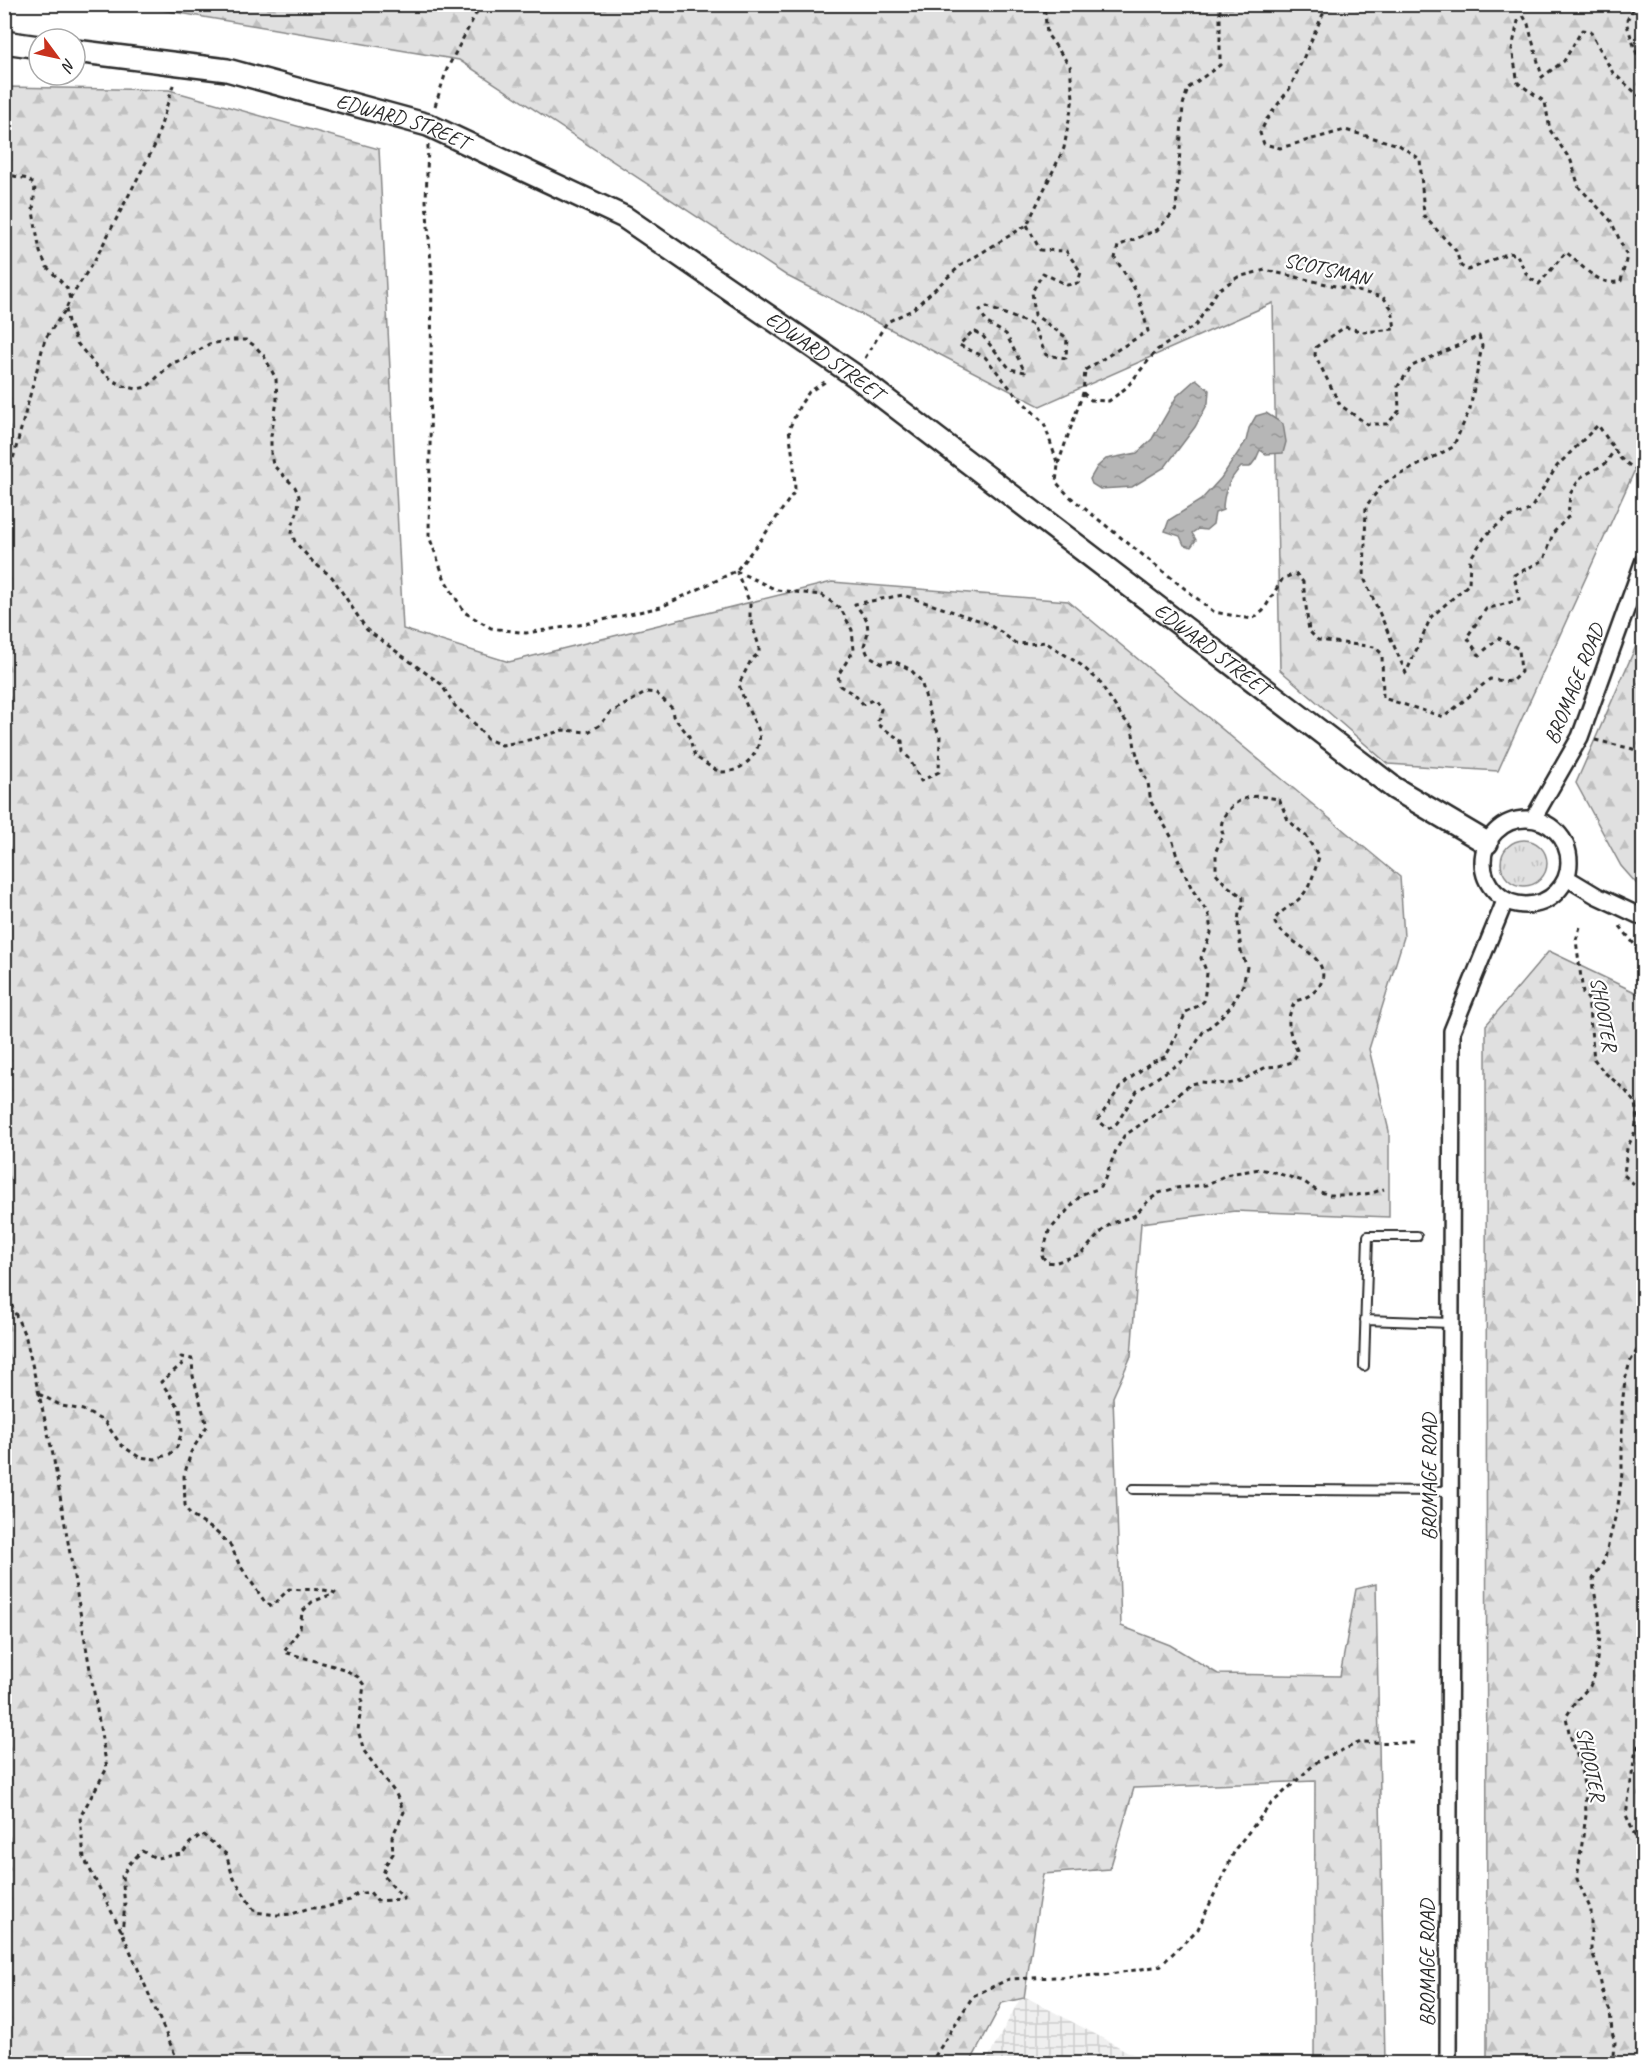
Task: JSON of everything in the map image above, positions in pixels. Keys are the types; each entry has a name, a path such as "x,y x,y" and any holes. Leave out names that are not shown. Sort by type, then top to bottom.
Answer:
{"street":[{"path":"4,42 27,45"},
{"name":"EDWARD STREET","path":"87,52 227,70 428,125 624,217 854,375 1394,788 1487,843"},
{"name":"BROMAGE ROAD","path":"1533,819 1580,737 1644,560"},
{"path":"1520,819 1533,819 1548,824 1560,834 1568,848 1570,863 1567,878 1559,891 1548,900 1534,906 1519,906 1505,901 1494,893 1485,875 1483,855 1487,843 1495,831 1506,823 1520,819"},
{"path":"1567,878 1597,896 1644,918"},
{"name":"BROMAGE ROAD","path":"1448,2064 1452,1031 1505,901"}],"lane":[{"path":"1364,1366 1368,1236 1417,1236"},
{"path":"1365,1320 1451,1323"},
{"path":"1133,1489 1450,1491"}],"path":[{"path":"481,4 447,69 428,125 426,201 432,276 429,536 445,580 464,612 491,628 526,633 585,624 661,607 736,571 795,491 795,465 789,429 809,392 829,379"},
{"path":"854,375 886,322 912,310 960,266 1028,225 1064,148 1073,98 1070,66 1047,34 1044,4"},
{"path":"1220,4 1220,65 1188,88 1183,105 1176,210 1158,230 1118,246 1115,258 1138,294 1148,331 1085,370 1083,393 1058,465 1056,482 1069,496 1214,612 1252,618 1263,611 1283,578 1296,574 1303,582 1309,631 1318,640 1375,647 1382,654 1383,698 1444,717 1490,679 1511,681 1521,672 1519,649 1507,641 1498,638 1479,655 1467,637 1486,609 1520,600 1514,575 1544,560 1553,533 1568,517 1570,494 1575,485 1581,477 1605,464 1615,449"},
{"path":"1324,4 1323,14 1290,88 1267,119 1260,133 1264,144 1280,148 1345,130 1399,145 1420,159 1424,216 1456,251 1461,266 1468,270 1509,253 1517,255 1528,277 1539,284 1566,252 1602,282 1612,284 1621,280 1627,256 1611,221 1579,187 1571,162 1550,130 1545,102 1518,83 1512,49 1518,21 1524,17 1528,24 1542,77 1564,61 1582,30 1590,31 1613,73 1644,100"},
{"path":"1641,4 1633,9 1626,22 1644,75"},
{"path":"4,493 45,339 66,309 97,256 155,146 179,64"},
{"path":"4,174 28,179 35,186 33,211 40,252 47,267 67,288 70,299"},
{"path":"1028,225 1040,250 1066,251 1081,272 1078,283 1067,285 1043,273 1032,291 1035,315 1067,338 1066,358 1046,355 1033,325 987,307 980,310 987,323 1006,334 1025,372 1010,369 982,335 973,331 959,345 986,357 1014,393 1044,423 1058,465"},
{"name":"SCOTSMAN","path":"1083,393 1090,400 1109,401 1127,387 1157,350 1196,325 1218,290 1238,277 1264,270 1383,297 1392,309 1395,329 1364,332 1345,327 1316,347 1315,355 1340,405 1367,424 1387,423 1399,411 1398,386 1412,366 1479,336 1482,346 1470,409 1453,447 1384,483 1366,506 1364,578 1406,673 1431,617 1469,584 1470,559 1486,535 1506,518 1530,510 1557,466 1598,425 1621,459 1644,476"},
{"path":"66,309 76,343 96,366 112,380 123,386 137,389 147,387 172,363 185,359 209,344 246,340 255,346 264,356 276,379 277,400 271,436 271,454 273,465 295,487 299,496 292,533 295,542 313,562 332,577 368,630 441,684 455,706 475,724 487,739 502,745 534,739 563,730 588,732 600,725 610,713 647,692 656,693 672,708 673,717 689,736 694,757 713,769 724,772 743,766 760,743 758,729 739,684 751,660 759,653 759,646 750,618 750,603 736,571"},
{"path":"736,571 777,590 822,595 841,609 852,630 854,650 838,675 840,686 855,695 863,704 875,699 880,709 877,724 902,741 903,752 909,758 921,781 939,772 940,736 932,720 921,681 911,670 894,661 881,663 868,655 864,646 868,632 867,620 855,604 903,595 984,622 1002,632 1015,643 1029,645 1045,642 1081,665 1099,681 1122,717 1132,727 1151,802 1172,838 1192,889 1209,915 1211,933 1201,958 1207,973 1204,1001 1186,1012 1165,1057 1141,1069 1119,1089 1108,1109 1101,1114 1098,1120 1108,1129 1117,1123 1137,1091 1186,1058 1203,1032 1218,1021 1231,1006 1243,985 1247,967 1241,952 1238,922 1239,913 1244,906 1244,897 1226,885 1216,873 1216,851 1223,834 1220,828 1224,815 1234,803 1250,797 1279,800 1288,820 1306,836 1319,857 1308,890 1278,914 1274,921 1285,935 1314,956 1320,965 1322,981 1317,991 1296,1001 1290,1010 1289,1030 1298,1052 1292,1062 1266,1067 1241,1081 1228,1084 1201,1082 1191,1084 1164,1108 1124,1136 1104,1181 1098,1188 1082,1194 1049,1231 1042,1256 1047,1262 1054,1263 1081,1254 1112,1223 1134,1216 1159,1193 1176,1188 1206,1185 1235,1173 1260,1169 1273,1172 1303,1181 1317,1191 1330,1195 1357,1195 1372,1193 1384,1188"},
{"path":"1580,737 1633,749 1644,758"},
{"path":"1616,920 1634,944 1644,965"},
{"name":"SHOOTER","path":"1580,927 1576,940 1583,993 1588,999 1594,1059 1635,1103 1637,1119 1634,1134 1627,1148 1624,1174 1634,1185 1644,1186"},
{"path":"4,1288 26,1338 53,1455 107,1768 80,1817 84,1858 122,1932 179,2064"},
{"name":"SHOOTER","path":"1616,2064 1610,2011 1604,1998 1597,1964 1591,1950 1591,1910 1577,1879 1586,1815 1585,1790 1566,1717 1576,1701 1590,1686 1595,1674 1600,1637 1593,1579 1604,1561 1618,1506 1622,1473 1622,1406 1625,1380 1630,1362 1644,1338"},
{"path":"39,1394 62,1406 83,1410 105,1422 121,1445 139,1457 155,1459 170,1454 177,1447 182,1431 180,1409 161,1383 182,1364 181,1357 192,1359 193,1376 207,1426 191,1452 184,1476 184,1505 190,1515 231,1545 239,1564 265,1602 272,1606 289,1589 308,1591 322,1588 336,1593 312,1602 302,1612 300,1629 284,1652 344,1669 358,1677 364,1685 358,1730 364,1751 396,1794 404,1812 392,1837 393,1854 386,1864 383,1875 404,1899 377,1901 370,1892 357,1894 350,1900 323,1908 309,1908 292,1914 277,1915 255,1912 233,1877 226,1854 202,1834 190,1843 183,1854 156,1858 142,1851 130,1863 122,1876 125,1905 122,1932"},
{"path":"1644,1728 1635,1755 1626,1815 1635,1836 1644,1837"},
{"path":"930,2064 973,1996 1009,1979 1104,1975 1160,1966 1198,1929 1236,1848 1271,1804 1319,1760 1361,1742 1417,1743"},
{"path":"1644,1966 1641,1970 1644,1976"},
{"path":"4,2038 12,2051 8,2064"}],"shaded area":[{"path":"1022,1995 1149,2063 985,2064"}],"green space":[{"path":"132,5 1643,5 1643,452 1498,771 1388,764 1280,670 1273,303 1040,406 787,276 459,60"},
{"path":"5,87 169,90 379,149 403,629 509,662 832,582 1068,601 1400,877 1404,937 1369,1049 1389,1131 1389,1217 1235,1211 1141,1223 1131,1356 1113,1397 1121,1626 1170,1645 1218,1674 1340,1676 1356,1589 1376,1584 1385,2063 1314,2063 1315,1781 1134,1788 1110,1869 1043,1874 1024,1998 1002,2003 970,2063 5,2063"},
{"path":"1643,630 1644,891 1621,866 1576,783"},
{"path":"1524,840 1540,847 1547,863 1540,879 1524,886 1508,879 1501,863 1508,847"},
{"path":"1549,951 1641,995 1643,993 1643,2063 1487,2063 1486,1025"}],"water":[{"path":"1196,379 1209,390 1208,403 1195,427 1165,467 1132,487 1100,489 1092,484 1090,479 1097,467 1106,459 1137,453 1152,439 1177,396"},
{"path":"1266,413 1283,424 1286,442 1283,453 1266,454 1260,450 1250,467 1241,467 1230,481 1224,498 1223,510 1215,513 1213,524 1206,530 1198,529 1192,533 1196,540 1191,547 1184,545 1180,536 1165,531 1169,520 1201,500 1221,478 1246,441 1249,428 1256,416"}]}
